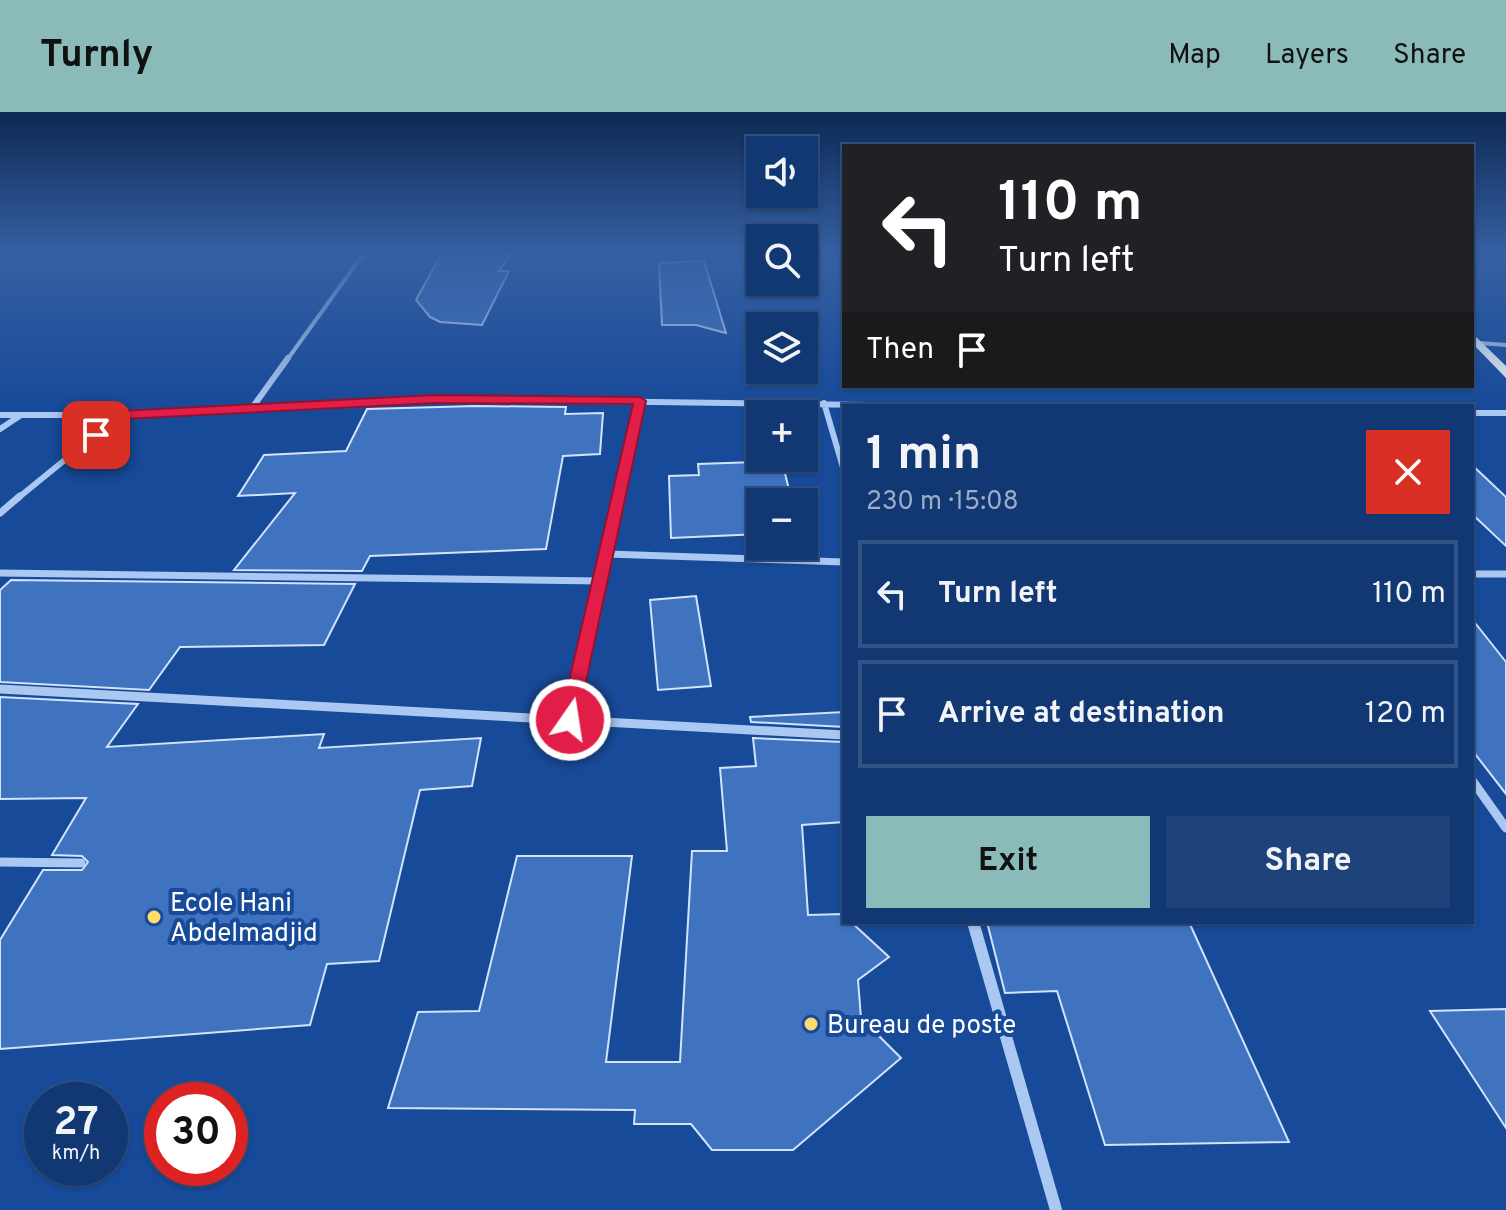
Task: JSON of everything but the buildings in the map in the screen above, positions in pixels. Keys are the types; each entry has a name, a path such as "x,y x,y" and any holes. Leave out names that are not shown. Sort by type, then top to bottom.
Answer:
{"main road":[{"path":"1476,340 1506,374"}],"street":[{"path":"252,408 327,304"},
{"path":"1476,340 1506,345"},
{"path":"0,415 120,415 435,399 862,404"},
{"path":"570,720 640,401"},
{"path":"824,403 842,464"},
{"path":"1474,413 1506,413"},
{"path":"0,429 22,415"},
{"path":"0,513 120,415"},
{"path":"607,554 842,562"},
{"path":"0,573 601,581"},
{"path":"1474,574 1506,574"},
{"path":"0,689 842,735"},
{"path":"1474,783 1506,828"},
{"path":"0,862 81,863"},
{"path":"974,924 1056,1210"}],"place":[{"name":"Ecole Hani Abdelmadjid","path":"154,917"},
{"name":"Bureau de poste","path":"811,1024"}],"route":[{"path":"96,435 120,415 435,399 640,401 570,720"}]}
